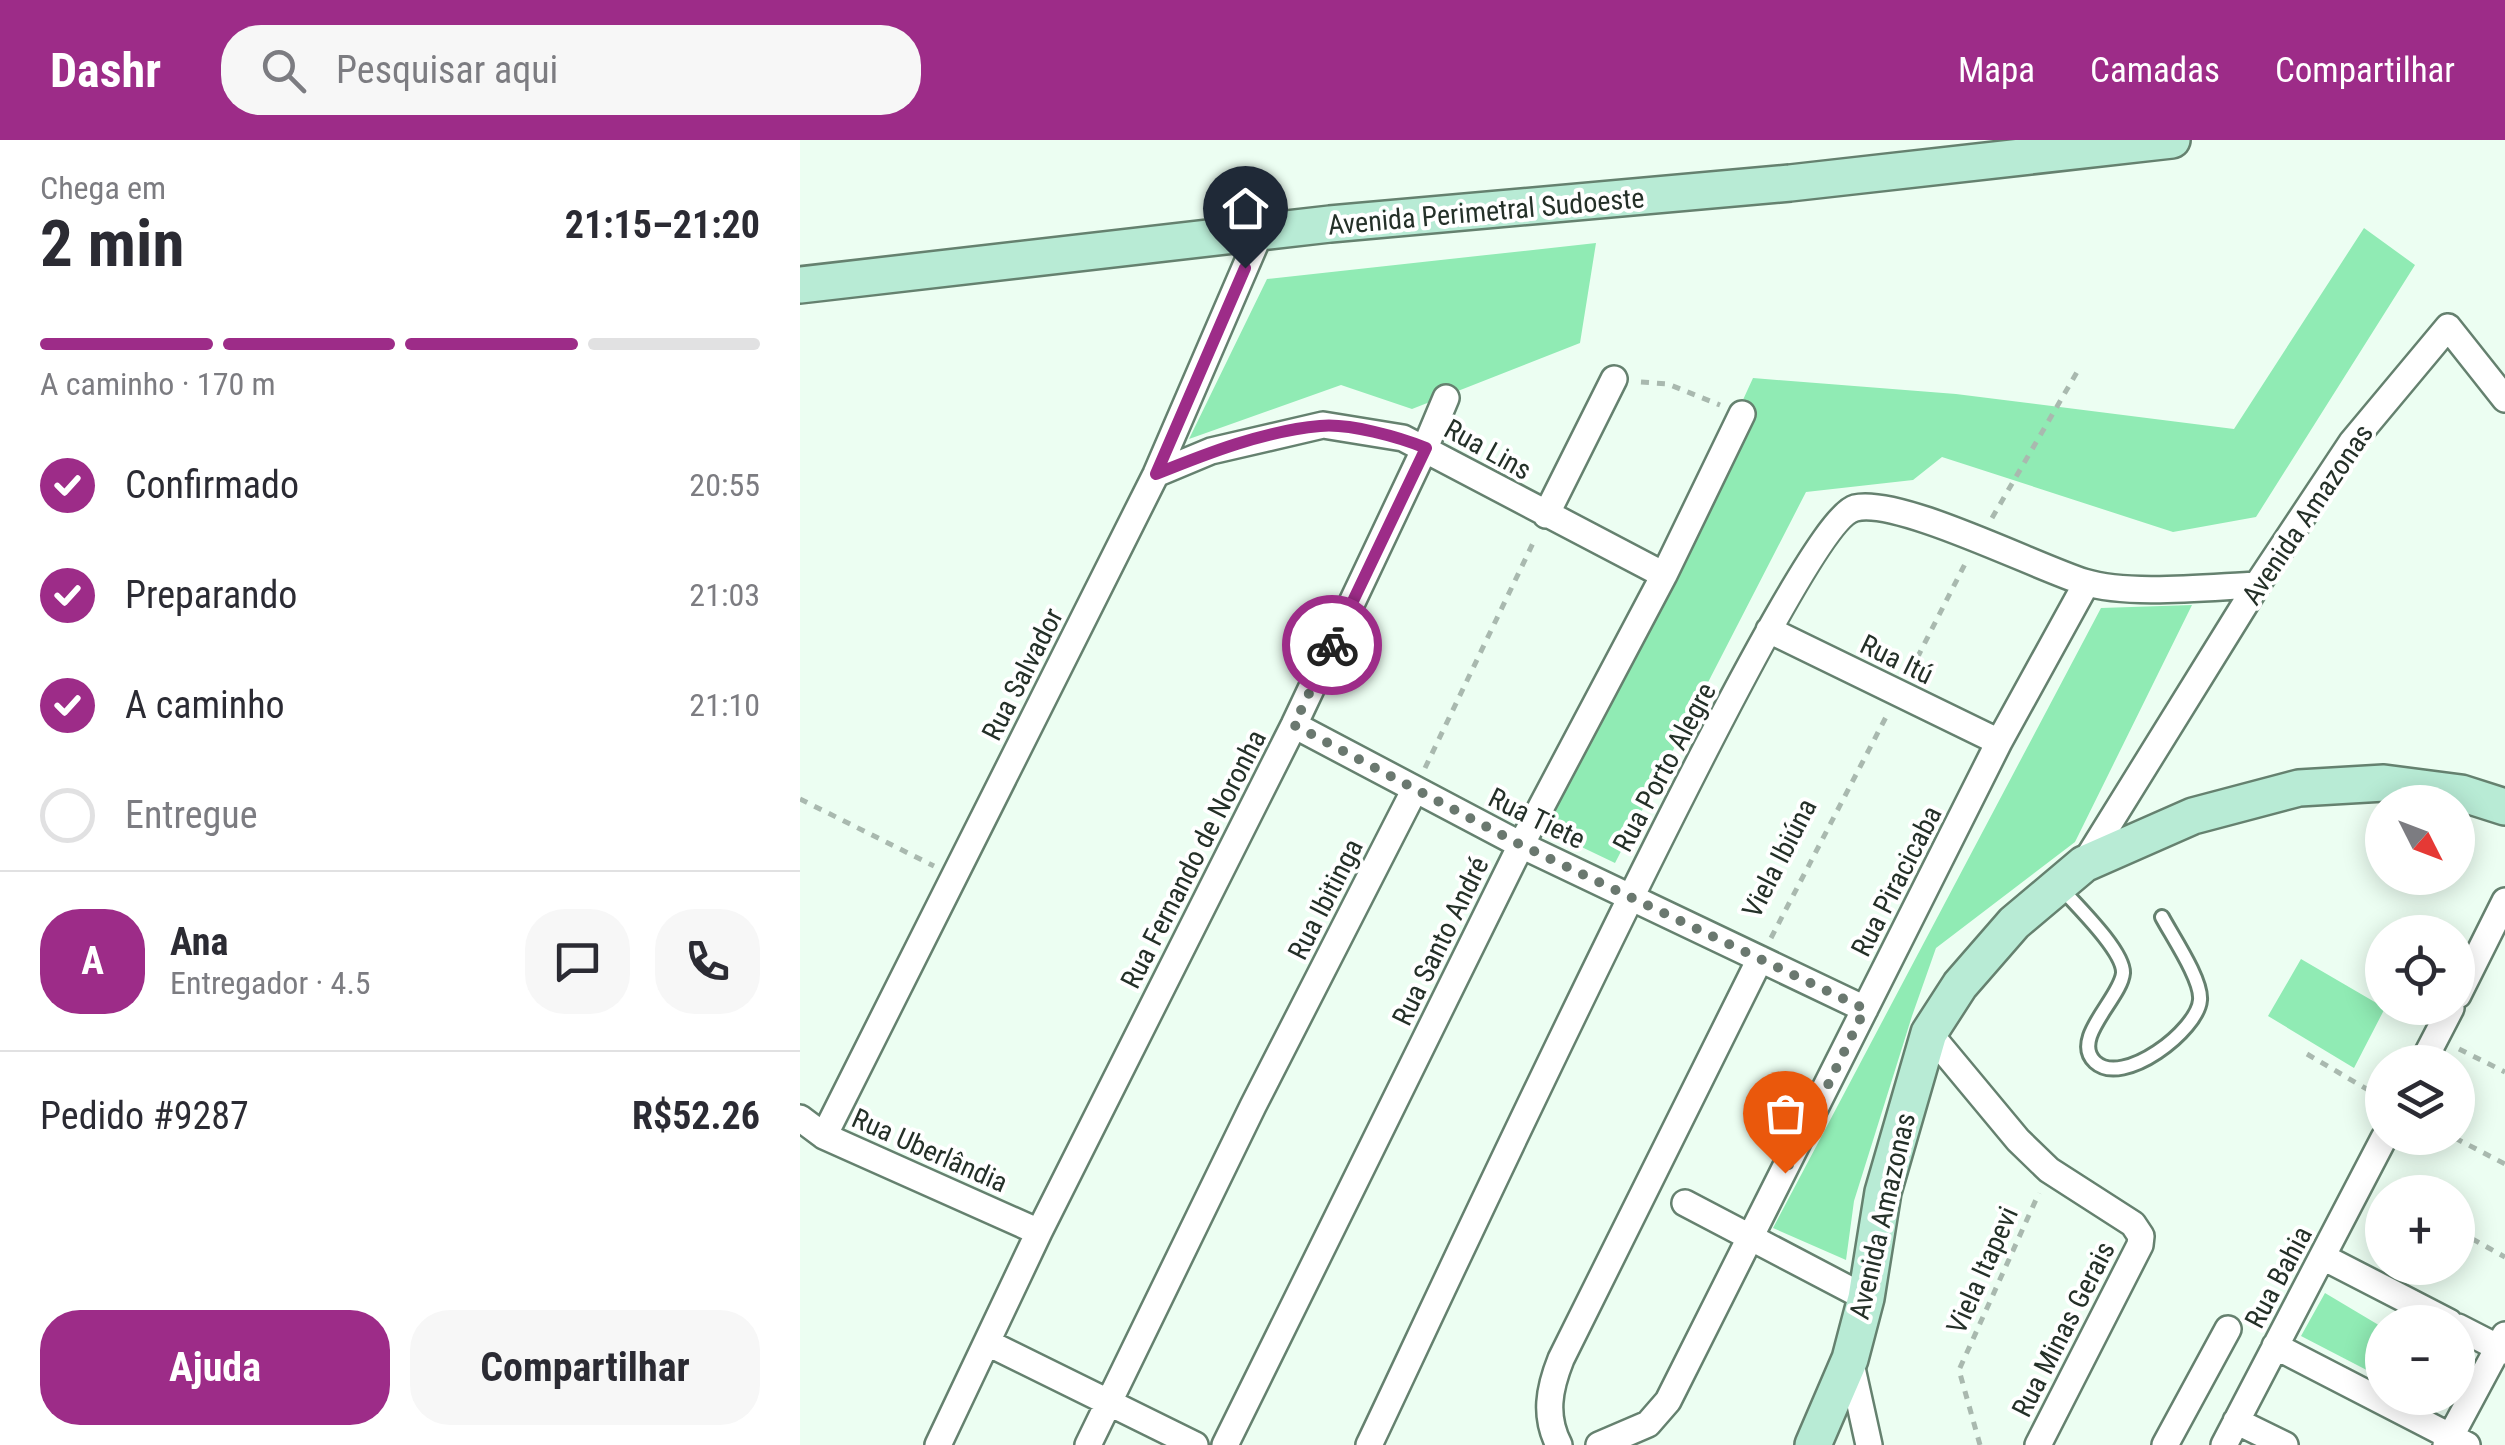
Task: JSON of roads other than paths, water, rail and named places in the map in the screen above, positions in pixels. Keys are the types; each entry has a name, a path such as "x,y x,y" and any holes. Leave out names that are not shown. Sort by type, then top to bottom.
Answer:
{"main road":[{"name":"Avenida Perimetral Sudoeste","path":"800,285 1260,233 1790,182 2172,140"},
{"name":"Avenida Amazonas","path":"1813,1445 1850,1360 1866,1298 1883,1192 1929,1033 1960,985 2000,938 2071,874 2193,816 2300,788 2384,782 2460,793 2505,807"}],"street":[{"name":"Rua Salvador","path":"824,1136 1156,474 1260,233"},
{"name":"Avenida Amazonas","path":"2071,874 2352,442 2448,327 2505,399"},
{"path":"1546,516 1614,379"},
{"name":"Rua Fernando de Noronha","path":"938,1445 1039,1232 1294,725 1446,398"},
{"name":"Rua Santo André","path":"1225,1445 1521,845 1664,575 1742,414"},
{"name":"Rua Lins","path":"1156,474 1211,451 1323,425 1403,438 1664,575"},
{"name":"Rua Porto Alegre","path":"1369,1445 1630,896 1769,630 1816,548 1849,509 1862,506 1895,512 1978,540 2086,584 2133,588 2257,585"},
{"name":"Rua Piracicaba","path":"1599,1445 1648,1424 1668,1401 1999,742 2086,584"},
{"name":"Rua Itú","path":"1769,630 1999,742"},
{"name":"Rua Tiete","path":"1294,725 1521,845 1865,1009"},
{"name":"Rua Ibitinga","path":"1088,1445 1253,1106 1415,789"},
{"path":"2475,961 2505,901"},
{"name":"Viela Ibiúna","path":"1559,1445 1549,1415 1552,1382 1561,1359 1760,958"},
{"name":"Rua Minas Gerais","path":"1929,1033 2018,1140 2050,1170 2134,1224 2141,1236 2140,1245 2038,1445"},
{"name":"Rua Uberlândia","path":"800,1118 824,1136 1039,1232"},
{"name":"Rua Bahia","path":"2224,1445 2375,1155"},
{"path":"1684,1203 1866,1298"},
{"path":"2323,1258 2416,1305"},
{"path":"2166,1445 2228,1329"},
{"path":"2275,1346 2454,1442 2503,1345 2475,1334"},
{"path":"988,1343 1195,1445"},
{"path":"1850,1360 1869,1445"},
{"path":"2236,1421 2285,1445"}],"lane":[{"path":"2071,874 2120,958 2123,974 2088,1040 2088,1053 2096,1064 2114,1070 2140,1063 2170,1042 2195,1017 2200,990 2162,917"}]}
